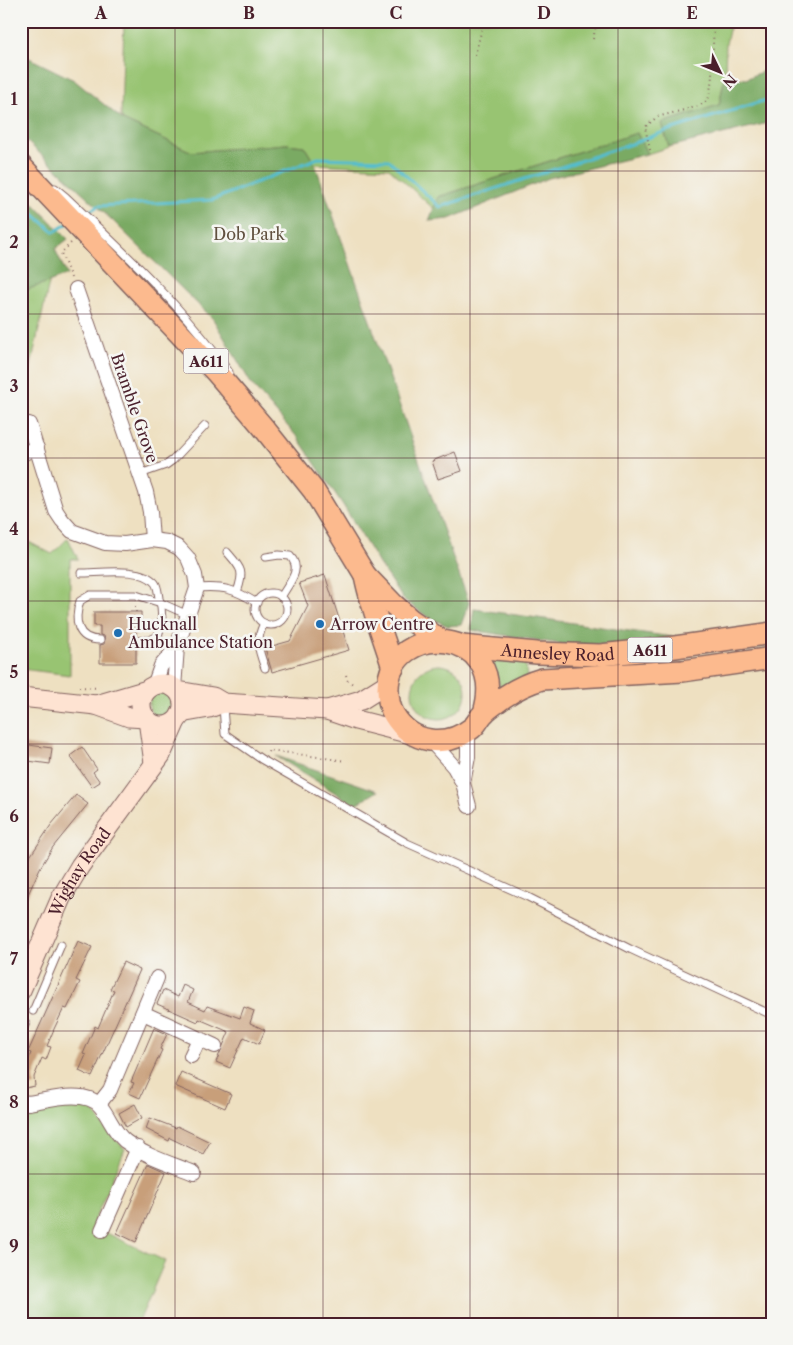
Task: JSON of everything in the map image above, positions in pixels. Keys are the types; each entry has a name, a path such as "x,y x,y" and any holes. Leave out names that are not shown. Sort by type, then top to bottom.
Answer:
{"main road":[{"name":"A611","path":"21,166 216,372 248,409 314,491 365,575 411,620 442,640"},
{"name":"A611","path":"365,575 369,597 381,630 391,676"},
{"name":"Annesley Road","path":"462,646 536,653 600,655 772,634"},
{"path":"151,688 143,696 141,704 142,711 154,725 170,725 179,717 223,703 327,710 426,740 444,742 460,737 474,727 484,713 488,698 488,683 483,668 474,655 462,646 442,640 427,642 413,647 402,656 391,676 388,698 392,712 400,724 411,734"},
{"name":"Annesley Road","path":"484,713 506,696 527,684 542,680 683,671 772,658"},
{"path":"327,710 361,700 391,676"},
{"path":"96,705 162,684 176,689 208,695 223,703"},
{"path":"176,689 183,701 179,717"},
{"path":"21,697 96,705 130,717 147,719"},
{"name":"Wighay Road","path":"31,982 61,898 80,866 148,775 154,763 161,755 179,717"},
{"path":"147,719 154,763"}],"street":[{"name":"Bramble Grove","path":"74,283 140,474 150,512 152,540"},
{"path":"29,424 56,511 72,530 105,543 126,544 152,540 173,544 184,553 192,566 197,588 177,647 176,689"},
{"path":"21,454 37,448"},
{"path":"151,688 161,666 177,647"},
{"path":"463,783 468,757 468,731"},
{"path":"431,741 454,767 463,783 469,806"},
{"path":"99,1104 110,1090 158,978"},
{"path":"143,1013 214,1046"},
{"path":"191,1056 199,1039"},
{"path":"21,1102 28,1103 74,1095 86,1098 99,1104 114,1130 125,1140 194,1174"},
{"path":"102,1230 138,1148"}],"lane":[{"path":"21,162 44,179"},
{"path":"51,185 141,269 207,341 232,376"},
{"path":"236,384 248,409"},
{"path":"140,474 166,465 174,460 205,426"},
{"path":"227,552 240,566 242,578 237,592"},
{"path":"266,557 290,556 295,561 294,575 280,597"},
{"path":"81,574 137,573 147,576 156,584 161,603 162,624 158,636 150,640 136,641"},
{"path":"197,588 216,586 237,592 257,603"},
{"path":"267,594 280,597 286,604 286,614 282,621 273,625 264,623 257,617 257,603 267,594"},
{"path":"100,640 91,640 82,635 78,628 77,611 80,601 90,595 136,596 161,603 188,615"},
{"path":"264,623 258,636 258,646 265,668"},
{"path":"223,703 225,734 261,759 407,843 528,897 630,948 772,1015"},
{"path":"33,1011 31,982 61,945"},
{"path":"21,1034 26,1023"}],"path":[{"path":"475,55 484,21"},
{"path":"593,39 597,21"},
{"path":"650,150 645,127 657,117 699,106 708,100 711,89 712,39 715,21"},
{"path":"74,240 61,252 74,283"},
{"path":"261,759 269,750 346,761"}],"green space":[{"path":"124,21 440,21 445,24 448,21 731,21 726,44 725,76 719,105 662,123 669,147 647,154 637,133 438,197 434,209 389,168 315,164 304,146 286,144 192,152 123,120 121,116"},
{"name":"Dob Park","path":"21,54 74,80 123,120 192,152 286,144 304,146 315,164 469,603 461,625 448,626 426,616 403,599 298,438 252,385 213,319 112,220 21,136"},
{"path":"772,67 772,122 669,147 662,123 719,105 725,76 746,79"},
{"path":"637,133 647,154 549,178 449,219 429,221 438,197"},
{"path":"21,191 68,239 55,249 67,275 24,291 21,284"},
{"path":"51,274 21,411 21,284 23,290"},
{"path":"21,538 52,554 68,538 78,559 70,559 70,675 21,669"},
{"path":"474,609 672,637 617,645 561,644 471,630"},
{"path":"492,658 525,660 527,677 501,689 491,662"},
{"path":"434,665 444,665 454,669 462,677 466,692 462,707 454,715 444,719 434,719 424,715 416,707 412,697 412,687 416,677 424,669"},
{"path":"163,691 173,695 177,705 173,715 163,719 153,715 149,705 153,695"},
{"path":"276,756 378,791 355,805"},
{"path":"73,1101 92,1109 106,1129 125,1149 92,1226 165,1261 138,1324 21,1324 21,1109"}],"building":[{"path":"455,452 462,471 438,479 432,461"},
{"name":"Arrow Centre","path":"325,575 349,650 272,672 265,648 290,641 308,606 299,583"},
{"name":"Hucknall Ambulance Station","path":"94,612 141,612 141,624 136,624 136,636 131,641 136,646 136,663 100,663 100,645 104,644 105,640 104,636 100,635 100,626 94,626"},
{"path":"21,744 52,748 50,764 21,760"},
{"path":"82,747 97,769 93,772 100,782 92,787 70,756"},
{"path":"76,795 88,804 53,847 40,868 21,910 21,872 51,825"},
{"path":"78,941 92,947 76,980 80,982 67,1009 64,1008 54,1029 47,1046 51,1047 46,1060 42,1058 34,1077 35,1086 21,1089 21,1071 24,1071 31,1053 28,1052"},
{"path":"123,962 140,970 92,1077 79,1071 86,1055 83,1054 95,1026 98,1028 114,990 110,989"},
{"path":"183,985 193,990 188,1002 205,1010 207,1006 240,1018 244,1007 254,1011 250,1023 265,1030 259,1044 244,1037 230,1068 216,1062 229,1032 199,1019 198,1022 157,1004 163,990 178,997"},
{"path":"154,1028 167,1034 160,1049 162,1050 140,1098 129,1093 134,1083 131,1082"},
{"path":"181,1072 231,1094 225,1108 175,1086"},
{"path":"135,1104 142,1118 126,1127 119,1113"},
{"path":"150,1118 176,1128 177,1126 210,1142 203,1154 170,1138 169,1141 146,1129"},
{"path":"148,1164 166,1172 136,1242 117,1233"}],"waterway":[{"path":"85,214 98,206 212,200 318,158 389,160 440,207 666,131 763,101 772,102"},
{"path":"21,203 54,232 67,224"}],"place":[{"name":"Arrow Centre","path":"320,624"},
{"name":"Hucknall Ambulance Station","path":"118,633"}]}
